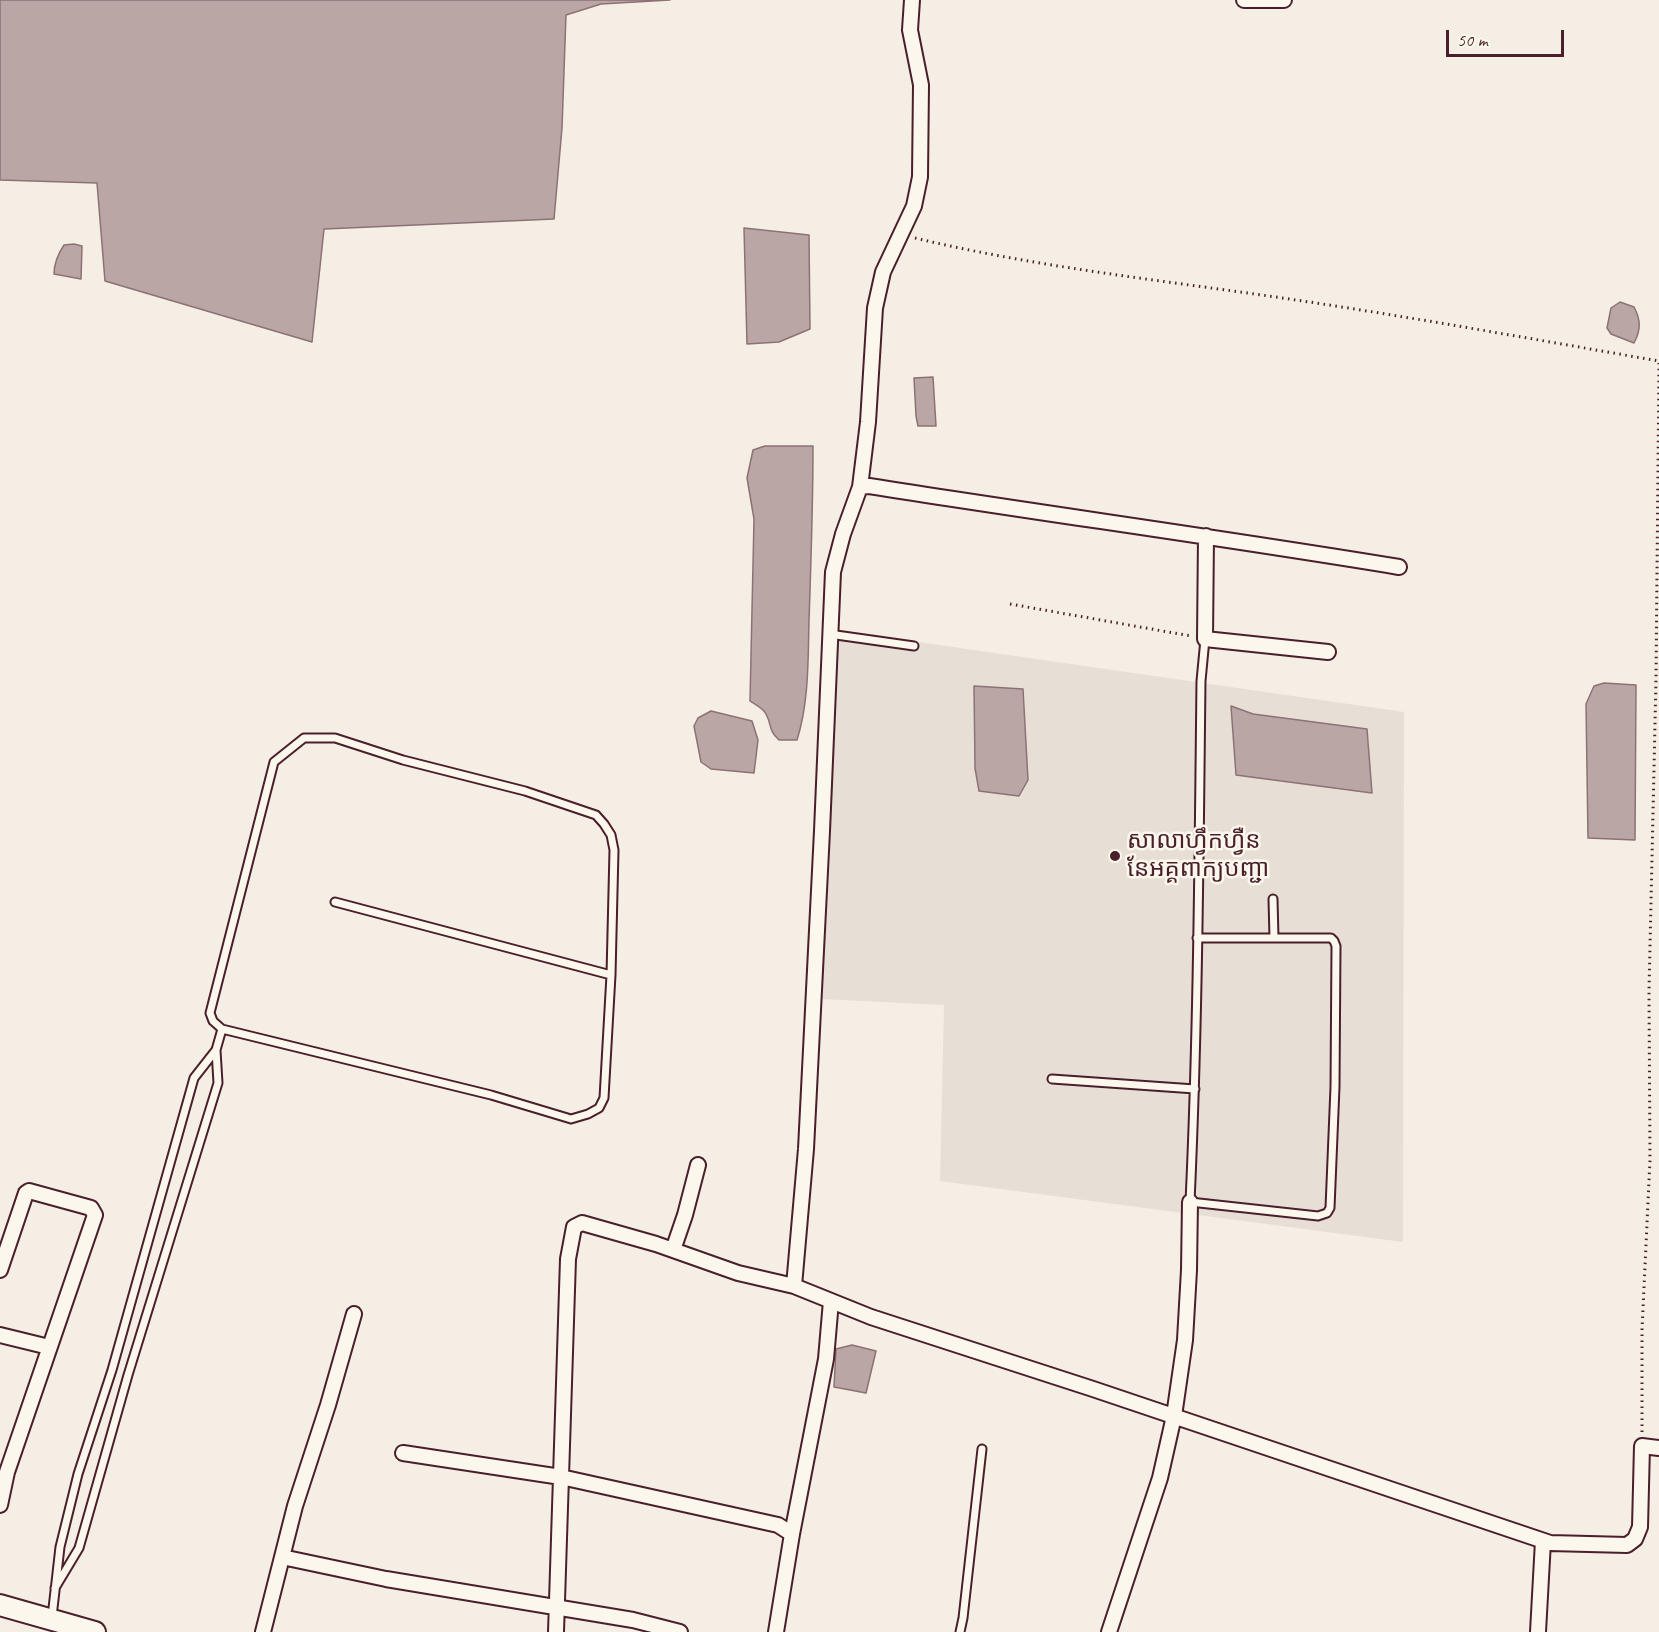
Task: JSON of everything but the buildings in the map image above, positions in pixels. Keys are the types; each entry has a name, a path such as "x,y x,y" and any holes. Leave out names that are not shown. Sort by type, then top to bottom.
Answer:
{"street":[{"path":"795,1286 806,1149 833,572 843,534 860,487 868,422 875,308 883,272 914,206 920,177 921,85 910,30 912,0"},
{"path":"1244,0 1284,0"},
{"path":"860,487 869,486 1206,536 1399,567"},
{"path":"1206,536 1205,639 1328,652"},
{"path":"673,1250 698,1165"},
{"path":"0,1270 26,1193 29,1191 91,1208 94,1212 95,1215 4,1471 0,1504"},
{"path":"1109,1632 1160,1478 1174,1416 1185,1340 1190,1202"},
{"path":"556,1632 568,1259 574,1227 582,1223 673,1250 738,1273 795,1286 871,1317 1550,1543 1627,1545 1635,1539 1640,1527 1642,1446 1659,1448"},
{"path":"776,1632 792,1534 826,1359 831,1301"},
{"path":"263,1632 295,1506 328,1405 354,1314"},
{"path":"0,1335 49,1347"},
{"path":"403,1453 561,1477 778,1526 792,1534"},
{"path":"1538,1632 1543,1541"},
{"path":"282,1557 386,1579 633,1620 680,1632"},
{"path":"0,1605 95,1632"}],"lane":[{"path":"830,634 914,645"},
{"path":"1197,938 1331,938 1334,940 1336,946 1335,1087 1328,1214 1318,1216 1190,1202 1195,1089 1197,938 1201,681 1205,639"},
{"path":"304,738 334,738 404,760 525,791 596,815 604,824 614,850 611,975 604,1098 599,1108 571,1119 491,1095 222,1029 213,1021 210,1013 274,762 304,738"},
{"path":"1273,899 1274,938"},
{"path":"335,902 611,975"},
{"path":"55,1588 79,1548 128,1375 219,1083 216,1050 222,1029"},
{"path":"52,1619 60,1547 78,1474 112,1370 194,1078 216,1050"},
{"path":"1052,1079 1195,1089"},
{"path":"960,1632 982,1449"}],"path":[{"path":"902,234 955,247 1037,261 1405,316 1659,362 1656,679 1648,991 1650,1160 1642,1330 1642,1446"},
{"path":"1010,604 1205,639"}],"shaded area":[{"path":"0,0 670,0 601,4 566,15 562,128 554,219 324,229 312,342 105,281 97,183 0,180"},
{"path":"744,228 809,235 810,329 779,342 747,344"},
{"path":"64,245 82,246 81,279 54,274 57,259"},
{"path":"1620,302 1634,307 1638,316 1639,329 1634,343 1611,334 1607,328 1611,308"},
{"path":"933,377 936,426 918,426 914,378"},
{"path":"765,446 813,446 807,681 804,711 797,740 779,740 765,712 750,701 754,519 747,478 753,450"},
{"name":"សាលាហ្វឹកហ្វឺន នែអគ្គពាក្យបញ្ជា","path":"835,630 1404,712 1403,1242 940,1181 944,1005 821,999"},
{"path":"1604,683 1636,685 1635,840 1588,838 1586,704 1594,686"},
{"path":"974,686 1023,689 1028,780 1019,796 979,791 975,768"},
{"path":"1231,706 1253,714 1367,729 1372,793 1236,775"},
{"path":"711,711 752,721 758,740 754,773 711,769 701,762 694,726 698,718"},
{"path":"852,1345 876,1351 866,1393 834,1387 836,1349"}],"place":[{"name":"សាលាហ្វឹកហ្វឺន នែអគ្គពាក្យបញ្ជា","path":"1115,856"}]}
